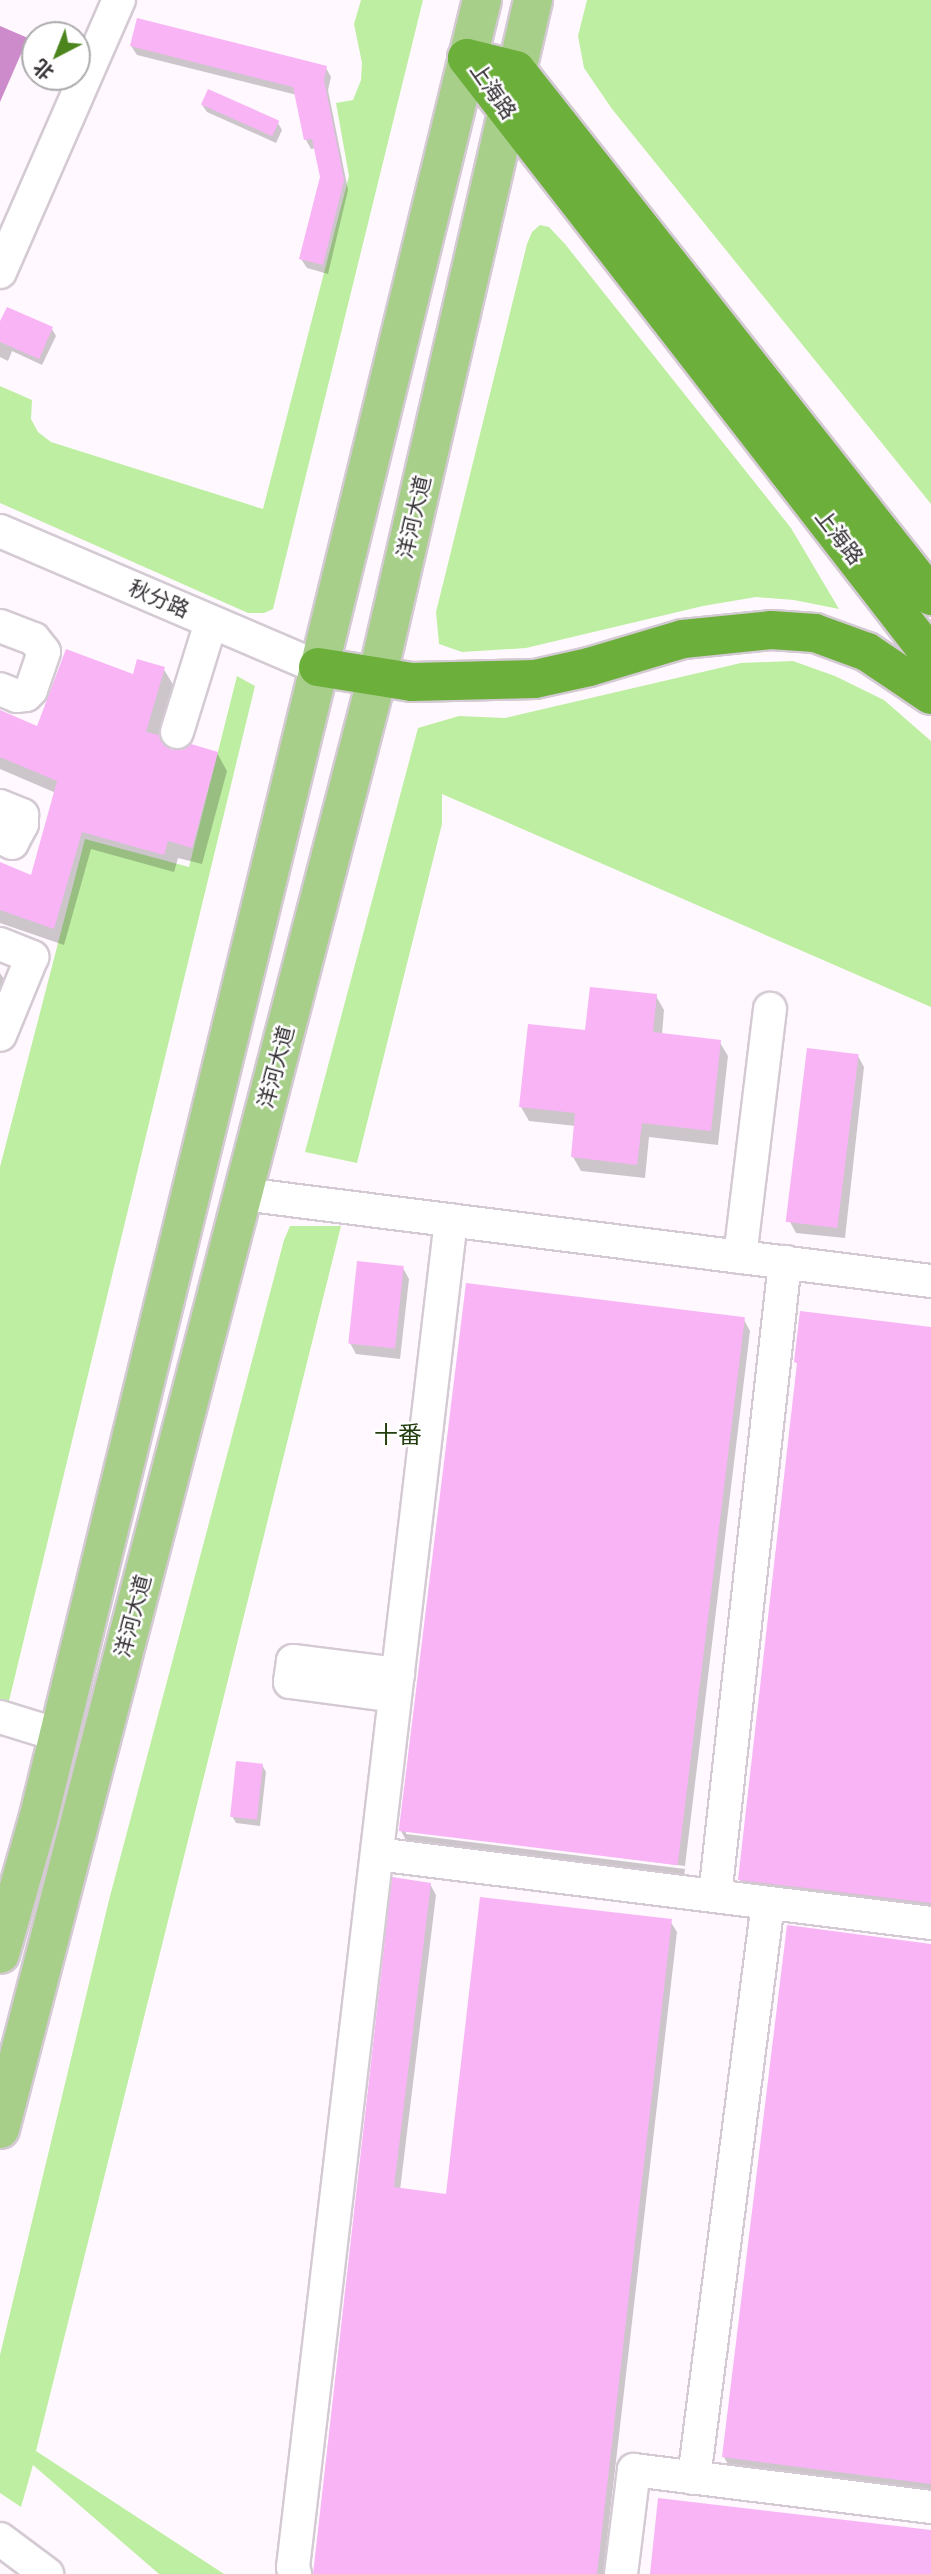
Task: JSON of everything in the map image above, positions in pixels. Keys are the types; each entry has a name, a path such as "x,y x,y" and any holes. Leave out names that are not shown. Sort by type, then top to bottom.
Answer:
{"highway":[{"name":"上海路","path":"467,58 516,70 931,596"},
{"name":"上海路","path":"467,58 931,656"},
{"path":"318,667 412,682 466,684 535,679 589,667 682,639 771,630 815,634 867,652 931,695"}],"main road":[{"name":"洋河大道","path":"0,1954 58,1735 482,0"},
{"name":"洋河大道","path":"0,2129 377,677 533,0"}],"street":[{"path":"0,272 119,0"},
{"name":"秋分路","path":"0,531 318,667"},
{"path":"177,732 211,622"},
{"path":"0,626 34,639 44,652 31,690 26,695 16,696 0,689"},
{"path":"0,806 22,815 22,824 12,842 0,837"},
{"path":"0,944 32,957 0,1035"},
{"path":"740,1256 770,1009"},
{"path":"243,1194 931,1281"},
{"path":"295,2574 293,2567 451,1220"},
{"path":"715,1896 785,1262"},
{"path":"0,1717 58,1735"},
{"path":"377,1854 931,1923"},
{"path":"694,2478 768,1902"},
{"path":"621,2574 634,2470 931,2507"},
{"path":"0,2539 47,2574"}],"green space":[{"path":"361,0 423,0 273,609 264,613 248,613 0,503 0,386 32,400 31,419 38,432 51,442 263,509 349,176 336,103 353,100 361,80 362,63 354,24"},
{"path":"587,0 931,0 931,504 612,109 584,68 578,36"},
{"path":"540,225 549,227 565,244 791,528 839,609 794,600 756,597 703,606 526,648 462,652 439,644 436,612 527,244 532,232"},
{"path":"793,661 835,676 884,700 931,741 931,1007 442,794 442,824 357,1163 305,1152 418,728 459,716 505,718 741,663"},
{"path":"237,676 255,686 0,1738 0,1167 85,839 189,867"},
{"path":"290,1226 341,1226 36,2451 224,2574 159,2574 33,2465 21,2507 0,2493 0,2355 109,1900 284,1240"}],"shaded area":[{"path":"0,26 21,35 21,54 0,102"}],"building":[{"path":"137,18 327,66 324,80 344,180 323,265 299,259 320,177 312,139 304,140 293,87 130,46"},
{"path":"208,89 279,121 272,136 201,105"},
{"path":"7,307 53,327 39,359 0,342 0,321"},
{"path":"66,649 133,674 137,659 165,667 146,732 159,735 164,745 172,750 182,750 191,744 218,752 192,848 168,841 164,855 82,832 54,929 0,910 0,862 31,875 57,781 0,757 0,710 37,726"},
{"path":"590,987 657,994 653,1032 721,1040 711,1131 642,1123 637,1165 571,1157 575,1113 519,1107 528,1024 585,1030"},
{"path":"807,1048 859,1054 837,1228 786,1222"},
{"path":"357,1261 404,1266 395,1348 348,1344"},
{"path":"466,1283 745,1317 678,1865 399,1831"},
{"path":"800,1311 931,1327 931,1903 738,1880 797,1363 794,1362"},
{"path":"236,1761 263,1764 257,1820 230,1817"},
{"path":"392,1877 431,1883 394,2187 446,2194 480,1897 672,1919 597,2574 313,2574"},
{"path":"787,1925 931,1944 931,2484 722,2457"},
{"path":"658,2498 931,2530 931,2574 650,2574"}],"district":[{"name":"十番","path":"398,1435"}]}
